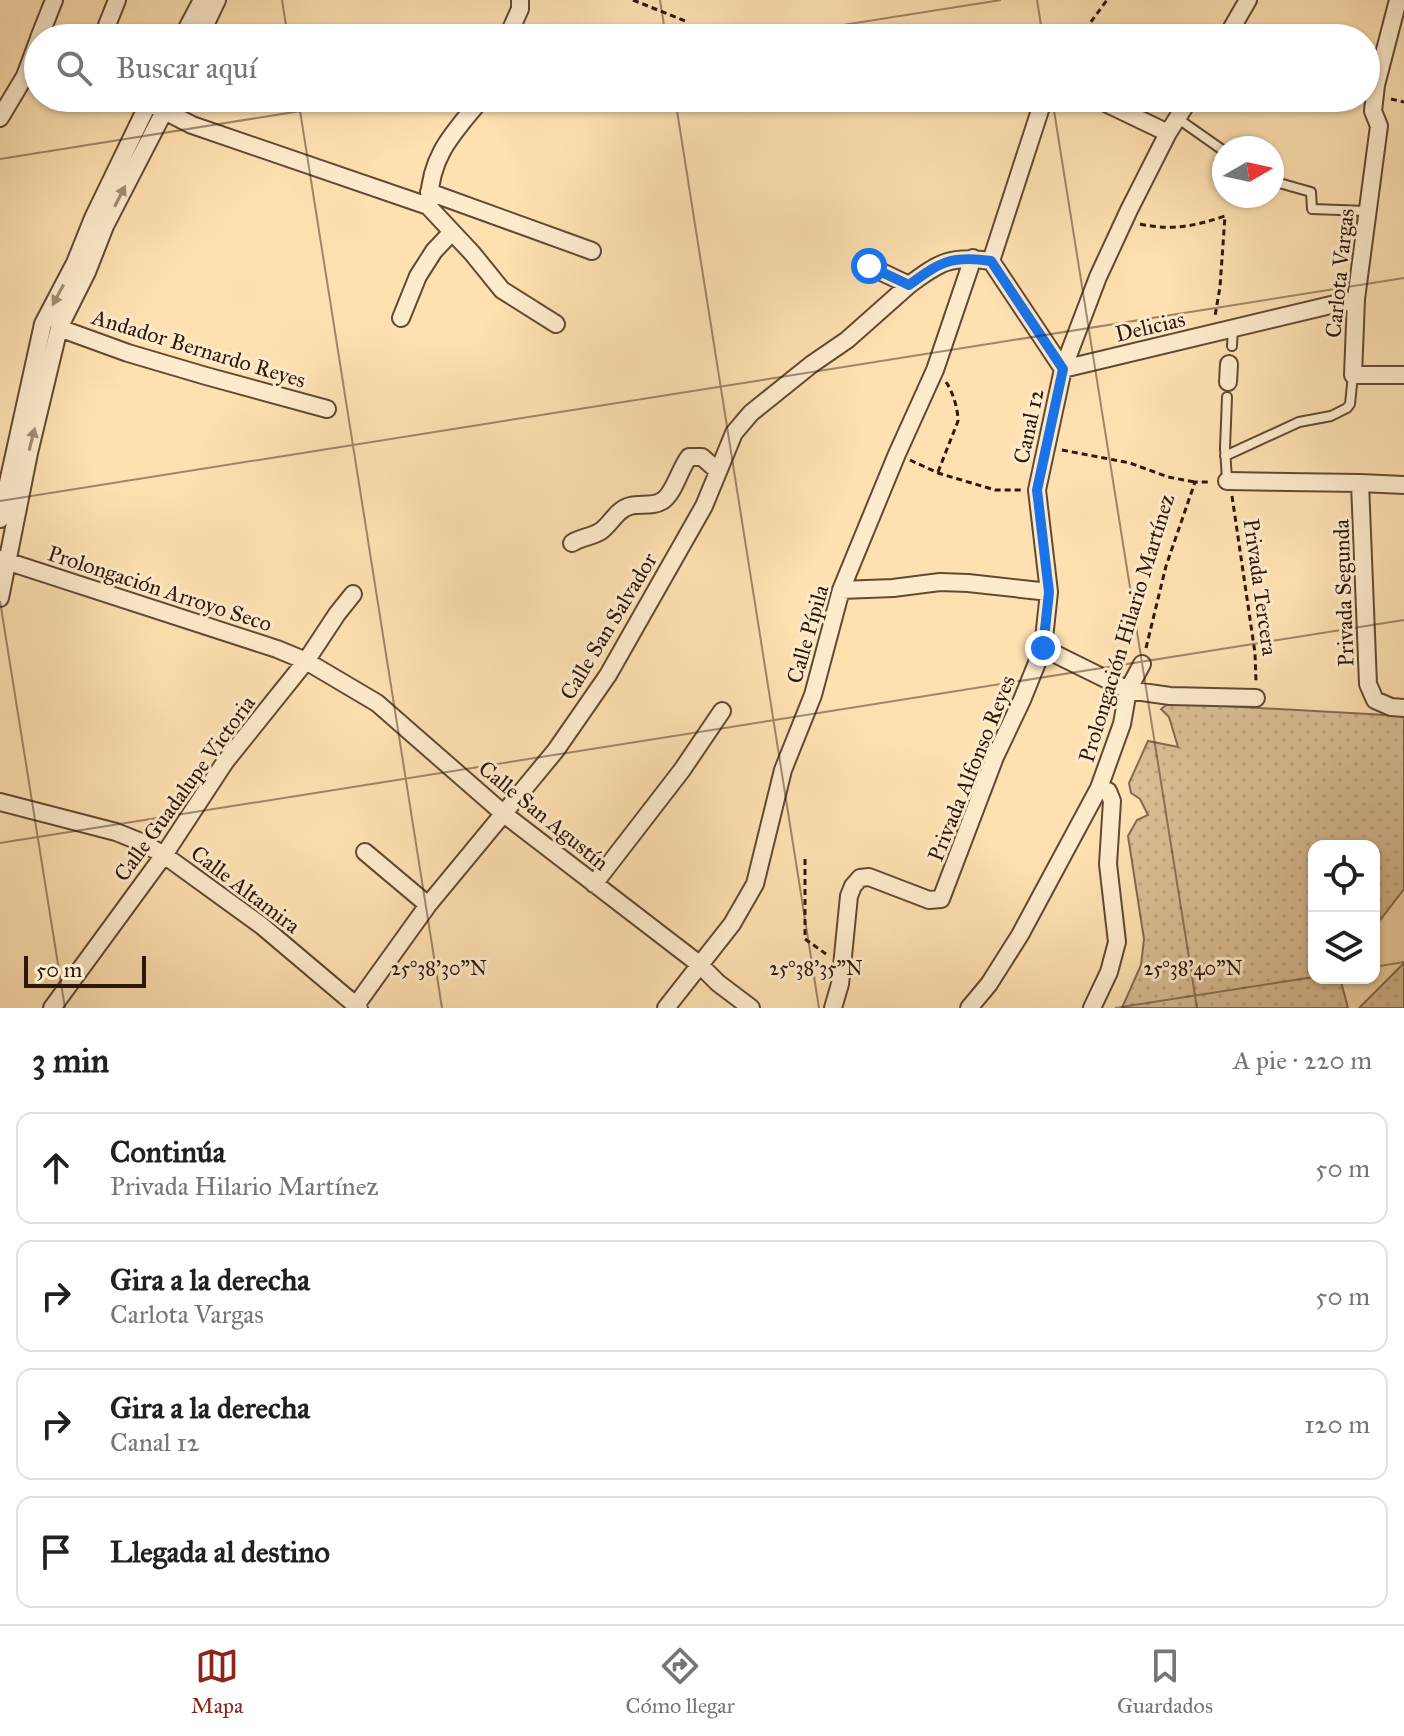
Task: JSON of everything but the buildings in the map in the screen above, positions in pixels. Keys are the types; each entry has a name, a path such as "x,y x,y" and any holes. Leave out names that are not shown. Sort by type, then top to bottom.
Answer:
{"street":[{"path":"44,24 54,0"},
{"path":"108,24 117,0"},
{"path":"189,24 202,0"},
{"path":"206,24 217,0"},
{"path":"513,24 520,9 520,0"},
{"path":"1234,24 1248,0"},
{"name":"Carlota Vargas","path":"1380,70 1398,0"},
{"path":"0,118 24,87"},
{"path":"0,519 43,324 75,263 141,112"},
{"path":"0,598 4,560 59,328 87,272 105,226 163,112"},
{"path":"176,112 192,125 592,251"},
{"path":"470,112 441,151 429,199 452,232 502,290 556,324"},
{"path":"991,261 1039,112"},
{"path":"1134,112 1173,126"},
{"name":"Canal 12","path":"1043,648 1049,592 1037,490 1063,369 1098,277 1126,216 1182,112"},
{"name":"Carlota Vargas","path":"1353,375 1356,299 1379,126 1373,112"},
{"path":"401,318 418,276 434,251 452,232"},
{"path":"973,258 991,261 1063,369"},
{"name":"Calle San Salvador","path":"356,1007 428,905 556,750 608,675 704,506 734,433 751,413 847,340 909,285 947,260 973,258"},
{"name":"Calle Pípila","path":"666,1008 732,924 755,884 783,770 813,695 841,590 935,370 973,258"},
{"path":"869,266 909,285"},
{"name":"Delicias","path":"1063,369 1356,299"},
{"name":"Andador Bernardo Reyes","path":"59,328 128,353 327,409"},
{"path":"1353,375 1404,375"},
{"path":"572,543 605,528 629,506 662,501 689,457 702,457 718,471"},
{"path":"1227,481 1404,485"},
{"name":"Privada Segunda","path":"1360,483 1368,684 1375,700 1391,707 1404,708"},
{"name":"Prolongación Arroyo Seco","path":"4,560 233,634 306,661"},
{"path":"841,590 940,582 1049,592"},
{"name":"Calle Guadalupe Victoria","path":"52,1008 164,855 225,762 306,661 353,594"},
{"path":"1043,648 1128,690 1170,696 1256,698"},
{"name":"Privada Alfonso Reyes","path":"842,966 849,896 860,878 869,877 929,900 941,899 984,784 1043,648"},
{"name":"Calle San Agustín","path":"306,661 377,703 504,814 699,964 751,1008"},
{"name":"Prolongación Hilario Martínez","path":"969,1008 989,984 1020,935 1099,788 1122,724 1128,690 1142,664"},
{"path":"594,884 682,770 722,711"},
{"path":"1092,1008 1109,972 1117,942 1108,864 1112,801 1108,791 1099,788"},
{"name":"Calle Altamira","path":"0,802 116,832 164,855 262,926 356,1007"},
{"path":"365,852 428,905"},
{"path":"833,1008 842,966"}],"lane":[{"path":"1173,126 1212,145"},
{"path":"1284,184 1311,192 1312,209 1368,211"},
{"path":"1232,346 1239,326"},
{"path":"1225,456 1299,422 1343,411 1350,404 1353,375"},
{"path":"1227,481 1228,381"}],"path":[{"path":"633,0 685,21"},
{"path":"1089,24 1107,0"},
{"path":"1126,216 1142,225 1179,228 1225,216 1220,287 1211,334"},
{"path":"935,370 949,386 958,413 958,421 938,473"},
{"path":"1047,447 1130,463 1168,477 1195,482"},
{"path":"897,454 938,473 995,490 1037,490"},
{"name":"Prolongación Hilario Martínez","path":"1142,664 1166,566 1195,482 1227,481"},
{"name":"Privada Tercera","path":"1227,481 1232,495 1255,653 1256,698"},
{"path":"805,859 805,939 842,966"}],"shaded area":[{"path":"1169,703 1404,716 1404,889 1380,920 1380,840 1308,840 1308,984 1342,984 1348,1008 1122,1008 1141,965 1144,939 1128,836 1137,820 1148,815 1140,799 1131,793 1129,783 1148,741 1178,747 1169,717 1161,709"},
{"path":"1404,963 1404,1008 1359,1008"}],"route":[{"path":"869,266 909,285 947,260 973,258 991,261 1063,369 1037,490 1049,592 1043,648"}]}
